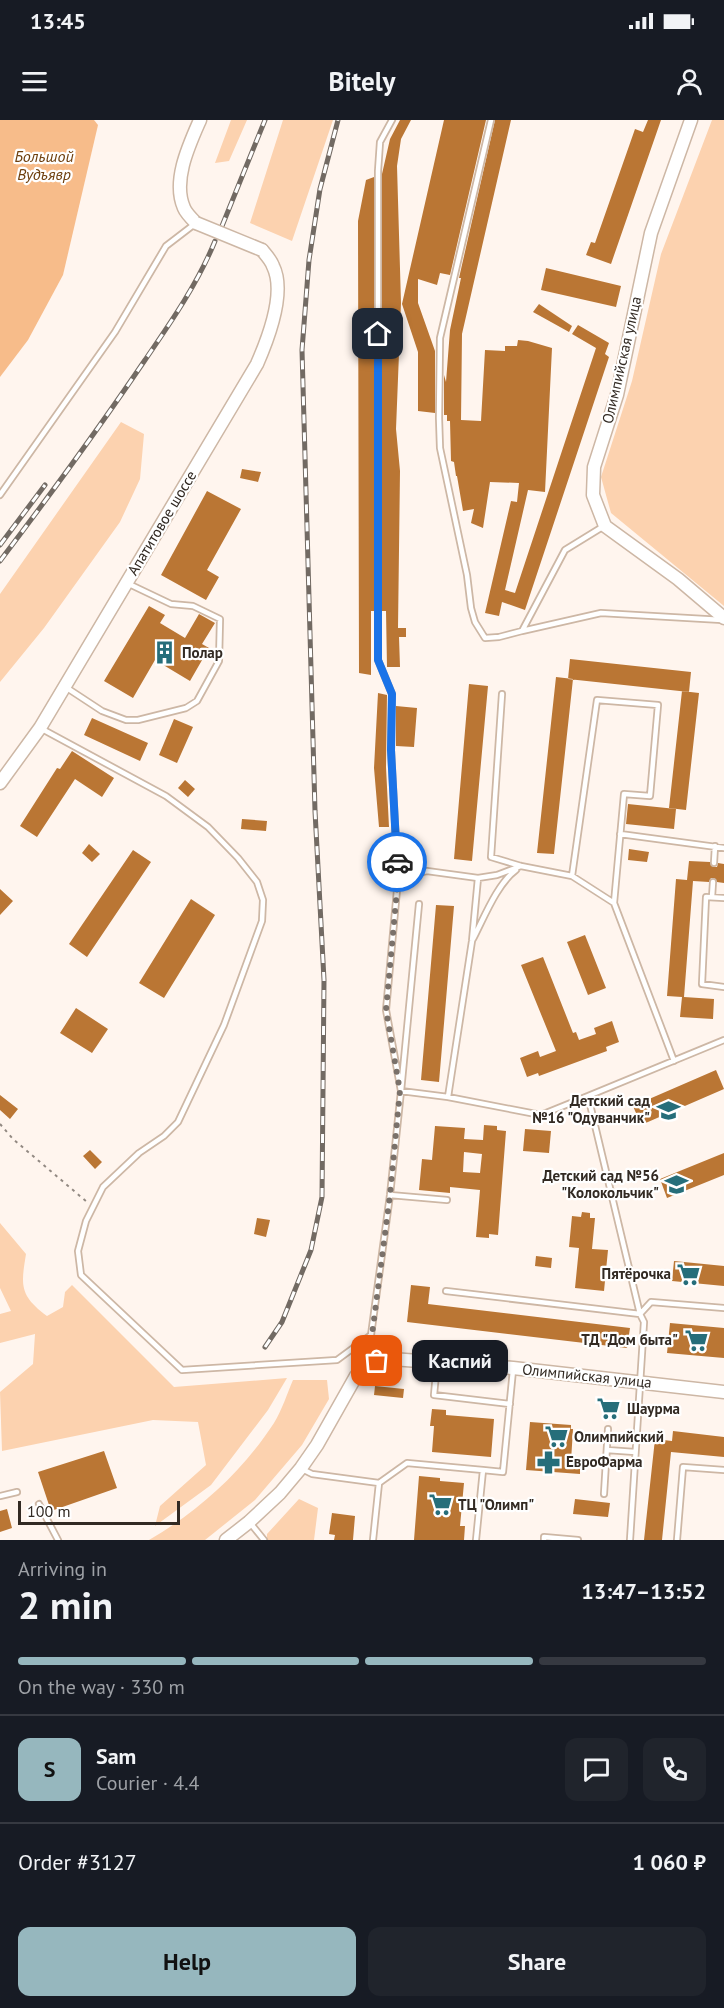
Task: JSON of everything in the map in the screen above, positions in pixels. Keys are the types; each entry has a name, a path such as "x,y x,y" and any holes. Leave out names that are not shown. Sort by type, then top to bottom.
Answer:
{"street":[{"path":"196,223 184,209 179,188 189,146 200,120"},
{"name":"Олимпийская улица","path":"605,526 593,495 594,467 616,395 651,232 691,120"},
{"name":"Апатитовое шоссе","path":"0,783 40,728 65,687 257,364 268,339 275,311 277,276 273,265 262,250 196,223"},
{"path":"605,526 678,579 724,619"},
{"name":"Олимпийская улица","path":"377,1361 413,1360 513,1368 724,1392"},
{"path":"226,1540 280,1493 301,1468 323,1435 356,1376 377,1361"}],"lane":[{"path":"392,120 380,142 378,171 378,660 392,694 391,750 398,879 386,1010 400,1091"},
{"path":"491,120 440,338 440,448 475,622 485,638 499,637 601,613 724,619"},
{"path":"0,495 115,332 166,246 196,223"},
{"path":"522,631 565,550 605,526"},
{"path":"65,687 102,711 126,720 138,720 174,712 197,701 219,661 220,619 193,606 171,604 126,584"},
{"path":"502,694 491,857 521,866 572,876 614,903"},
{"path":"572,876 597,700 658,705 650,796 624,794 614,903 674,1061"},
{"path":"40,728 166,796 208,827 257,882 263,900 262,921 224,1025 178,1122 164,1136 139,1153 103,1187 86,1221 78,1251 81,1275 182,1370 337,1360 372,1335"},
{"path":"620,834 724,848"},
{"path":"714,863 716,846"},
{"path":"398,879 427,871 478,878 497,875 521,866"},
{"path":"472,941 502,885 508,876 521,866"},
{"path":"448,1097 472,941 478,878"},
{"path":"712,897 713,882"},
{"path":"724,898 706,897 702,984 724,987"},
{"path":"377,1361 372,1335 390,1195 419,904"},
{"path":"400,1091 448,1097 541,1115 724,1040"},
{"path":"588,1096 640,1314 644,1322 630,1540"},
{"path":"390,1195 447,1200"},
{"path":"446,1291 640,1314"},
{"path":"640,1314 651,1302 724,1308"},
{"path":"437,1362 434,1395 510,1404"},
{"path":"301,1468 312,1474 379,1483 406,1463 503,1472 513,1368"},
{"path":"604,1494 608,1429"},
{"path":"607,1450 635,1452"},
{"path":"677,1540 683,1467 724,1470"},
{"path":"476,1540 483,1470"},
{"path":"373,1540 379,1483"},
{"path":"0,1496 17,1492"},
{"path":"39,1504 58,1540"},
{"path":"249,1522 264,1540"},
{"path":"544,1540 544,1537 578,1540"}],"path":[{"path":"0,1124 13,1139 93,1207"}],"shaded area":[{"path":"231,120 247,120 229,161 215,163"},
{"path":"283,120 333,120 292,241 250,223"},
{"path":"712,120 724,120 724,606 611,513 601,477 632,381 661,254"},
{"path":"121,422 144,434 140,479 120,522 44,628 0,682 0,594"},
{"path":"0,1223 26,1254 23,1274 24,1289 38,1309 47,1316 63,1307 65,1292 72,1285 174,1387 287,1378 268,1410 211,1485 155,1526 160,1506 206,1465 198,1422 153,1420 2,1451 0,1392 33,1364 35,1334 0,1343 0,1314 11,1311 0,1288"},
{"path":"293,1380 327,1380 329,1399 302,1445 255,1500 205,1540 149,1540 202,1503 234,1474 274,1423"},
{"path":"299,1499 318,1508 314,1540 267,1540 267,1534"}],"water":[{"name":"Большой Вудъявр","path":"0,120 94,120 98,125 63,275 28,340 0,377"}],"building":[{"path":"400,120 411,120 401,139 397,166 401,303 396,429 400,471 398,628 406,628 406,637 399,637 400,667 387,667 386,611 382,611 382,174 390,139"},
{"path":"444,120 486,120 450,275 440,273 437,285 418,279 418,303 435,351 435,413 418,411 418,352 402,304"},
{"path":"495,120 511,120 462,334 461,420 481,421 485,350 505,351 505,346 517,346 518,340 552,348 545,492 528,490 505,590 515,593 596,348 572,334 578,325 609,343 605,354 609,357 525,610 502,602 499,616 485,613 511,501 517,502 519,483 490,482 483,528 471,523 474,509 463,511 454,462 451,461 450,421 447,421 447,415 444,415 444,375 446,382 450,330 461,278 459,278"},
{"path":"648,120 661,120 611,264 586,255 591,242 595,243 635,129 643,132"},
{"path":"374,177 374,611 371,611 371,675 359,673 358,221 366,180"},
{"path":"546,268 621,286 616,307 541,290"},
{"path":"539,304 572,326 569,332 533,312"},
{"path":"242,469 261,472 258,482 240,478"},
{"path":"207,491 241,509 207,570 219,577 206,600 161,575"},
{"name":"Полар","path":"149,606 165,615 160,623 185,638 199,614 215,623 202,644 209,648 190,681 155,660 133,698 104,681"},
{"path":"570,659 691,672 689,692 568,679"},
{"path":"556,677 573,679 554,854 537,853"},
{"path":"469,684 488,686 472,861 454,859"},
{"path":"682,691 699,693 686,810 669,808"},
{"path":"378,693 387,695 386,767 389,827 379,827 374,768"},
{"path":"396,706 417,708 414,747 396,746"},
{"path":"92,718 148,743 140,761 84,735"},
{"path":"174,719 193,727 177,763 159,755"},
{"path":"72,751 114,778 102,797 75,779 37,837 20,826 57,768 60,769"},
{"path":"185,780 195,789 188,797 178,788"},
{"path":"628,804 676,809 674,829 626,824"},
{"path":"242,819 267,821 266,831 241,829"},
{"path":"89,844 100,854 92,862 82,853"},
{"path":"629,849 649,852 647,862 628,860"},
{"path":"133,850 151,862 87,957 69,944"},
{"path":"689,861 710,862 713,867 717,867 718,863 724,864 724,883 717,882 714,878 711,878 709,882 693,881 684,997 714,999 713,1019 680,1017 682,997 667,996 676,879 687,880"},
{"path":"0,889 13,901 0,915"},
{"path":"191,899 215,915 164,998 139,983"},
{"path":"436,905 454,906 439,1082 421,1080"},
{"path":"585,935 606,988 588,995 567,942"},
{"path":"543,957 573,1033 576,1032 579,1040 596,1034 594,1028 612,1021 619,1042 606,1047 607,1051 539,1076 538,1073 527,1077 520,1058 538,1051 540,1057 556,1051 521,965"},
{"path":"76,1008 108,1029 92,1053 60,1033"},
{"path":"716,1070 724,1089 641,1125 633,1106"},
{"path":"0,1095 18,1109 10,1119 0,1110"},
{"path":"484,1125 497,1126 497,1130 506,1131 498,1235 489,1234 489,1238 476,1237 480,1190 450,1187 450,1193 419,1190 422,1159 432,1160 435,1126 465,1128 464,1139 483,1140","holes":["464,1152 482,1154 480,1173 463,1172"]},
{"path":"525,1129 551,1131 549,1153 523,1151"},
{"path":"90,1150 102,1162 95,1169 83,1156"},
{"path":"724,1153 724,1175 667,1198 660,1179"},
{"path":"582,1212 590,1213 590,1218 595,1218 592,1249 608,1250 604,1291 575,1288 579,1248 569,1247 572,1216 581,1217"},
{"path":"257,1218 270,1220 266,1237 254,1234"},
{"path":"536,1256 552,1258 551,1268 535,1266"},
{"path":"674,1261 724,1266 724,1286 672,1281"},
{"path":"411,1285 430,1287 428,1304 630,1328 627,1348 407,1322"},
{"name":"ТД \"Дом быта\"","path":"670,1323 724,1328 724,1358 667,1353"},
{"path":"375,1386 404,1389 403,1398 374,1395"},
{"path":"432,1409 446,1410 446,1415 494,1419 491,1457 432,1452 434,1426 430,1426"},
{"path":"530,1422 571,1425 573,1429 571,1461 580,1461 580,1474 526,1470"},
{"path":"673,1431 724,1437 724,1457 671,1452 662,1540 644,1540 655,1439 672,1441"},
{"path":"104,1451 117,1488 51,1511 38,1472"},
{"name":"ТЦ \"Олимп\"","path":"419,1476 464,1483 460,1526 465,1526 464,1540 414,1540"},
{"path":"575,1499 610,1503 608,1517 573,1514"},
{"path":"7,1509 12,1528 0,1532 0,1511"},
{"path":"332,1513 355,1516 353,1540 334,1540 335,1535 329,1534"}],"railway":[{"path":"222,226 265,120"},
{"path":"265,1347 282,1322 311,1250 322,1197 324,980 315,811 302,350 309,260 320,189 338,120"},
{"path":"0,561 92,436 165,331 192,287 215,241"},
{"path":"0,545 45,485"}],"way so far":[{"path":"377,1361 372,1335 390,1195 400,1091 386,1010 398,879 397,862"}],"place":[{"name":"Полар","path":"164,653"},
{"name":"Детский сад №16 \"Одуванчик\"","path":"668,1110"},
{"name":"Детский сад №56 \"Колокольчик\"","path":"677,1185"},
{"name":"Пятёрочка","path":"689,1274"},
{"name":"ТД \"Дом быта\"","path":"696,1340"},
{"name":"Каспий","path":"377,1361"},
{"name":"Шаурма","path":"609,1409"},
{"name":"Олимпийский","path":"556,1437"},
{"name":"ЕвроФарма","path":"548,1462"},
{"name":"ТЦ \"Олимп\"","path":"440,1505"}],"route":[{"path":"378,334 378,660 392,694 391,750 397,862"}]}
